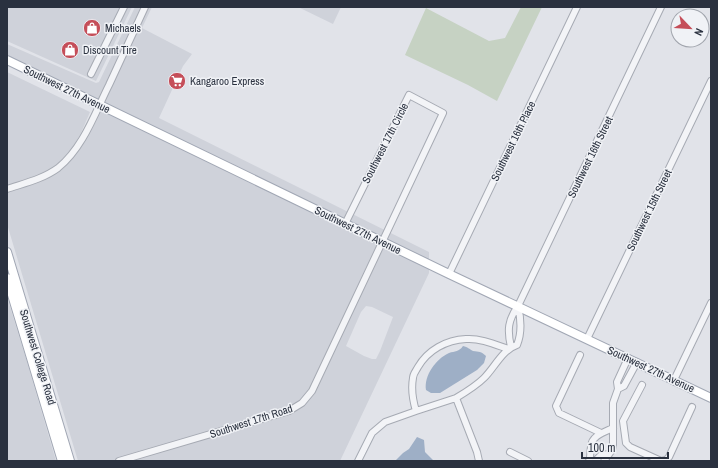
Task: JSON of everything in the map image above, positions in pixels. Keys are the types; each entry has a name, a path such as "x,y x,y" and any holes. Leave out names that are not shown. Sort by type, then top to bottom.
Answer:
{"main road":[{"name":"Southwest 27th Avenue","path":"7,60 449,274 711,398"},
{"name":"Southwest College Road","path":"7,252 70,461"},
{"name":"Southwest College Road","path":"7,278 62,461"}],"street":[{"path":"90,74 124,7"},
{"path":"7,189 43,177 59,167 73,152 84,135 146,7"},
{"name":"Southwest 16th Place","path":"449,274 577,7"},
{"name":"Southwest 16th Street","path":"509,331 509,323 512,315 518,306 661,7"},
{"name":"Southwest 15th Street","path":"587,339 711,81"},
{"name":"Southwest 17th Circle","path":"345,224 409,95 443,113 383,242"},
{"name":"Southwest 17th Road","path":"119,461 289,411 302,403 312,391 383,242"},
{"path":"674,380 711,303"},
{"path":"358,461 372,433 385,422 456,398 484,378 510,348 517,345 521,317 518,306"},
{"path":"510,348 509,331 520,331"},
{"path":"416,411 412,400 413,377 422,360 441,344 466,339 485,341 510,348"},
{"path":"580,355 556,406 557,410 559,413 601,433"},
{"path":"604,461 613,444 613,403 618,389 617,382 628,358"},
{"path":"618,389 624,386 637,362"},
{"path":"642,385 623,421 626,443 630,447 661,461 666,460 669,457 692,407"},
{"path":"456,398 477,452 479,461"},
{"path":"612,421 623,421"},
{"path":"589,461 591,458 591,444 594,439 601,433 613,428"},
{"path":"510,452 528,461"},
{"path":"595,461 601,455 609,454"}],"shaded area":[{"path":"7,7 132,7 96,81 7,41"},
{"path":"135,7 142,7 98,101 7,57 7,44 96,83 99,82"},
{"path":"149,7 152,7 142,28 192,54 183,66 159,118 429,252 429,261 104,103"},
{"path":"298,7 341,7 333,24"},
{"path":"7,72 90,112 81,133 71,150 56,165 42,175 7,186"},
{"path":"101,109 429,268 429,273 340,461 78,461 7,224 7,192 45,180 61,169 76,154","holes":["366,306 372,307 393,317 376,359 364,356 346,346 361,312"]},
{"path":"7,297 27,362 56,461 7,461"}],"green space":[{"path":"521,7 542,7 497,101 468,85 405,55 426,8 489,41 505,38"}],"water":[{"path":"463,346 484,354 486,356 484,363 477,370 440,393 431,393 426,390 429,373 435,363 444,356 458,350"},
{"path":"417,437 424,440 425,452 434,461 395,461 409,449"}],"place":[{"name":"Michaels","path":"92,28"},
{"name":"Discount Tire","path":"70,50"},
{"name":"Kangaroo Express","path":"177,81"}]}
